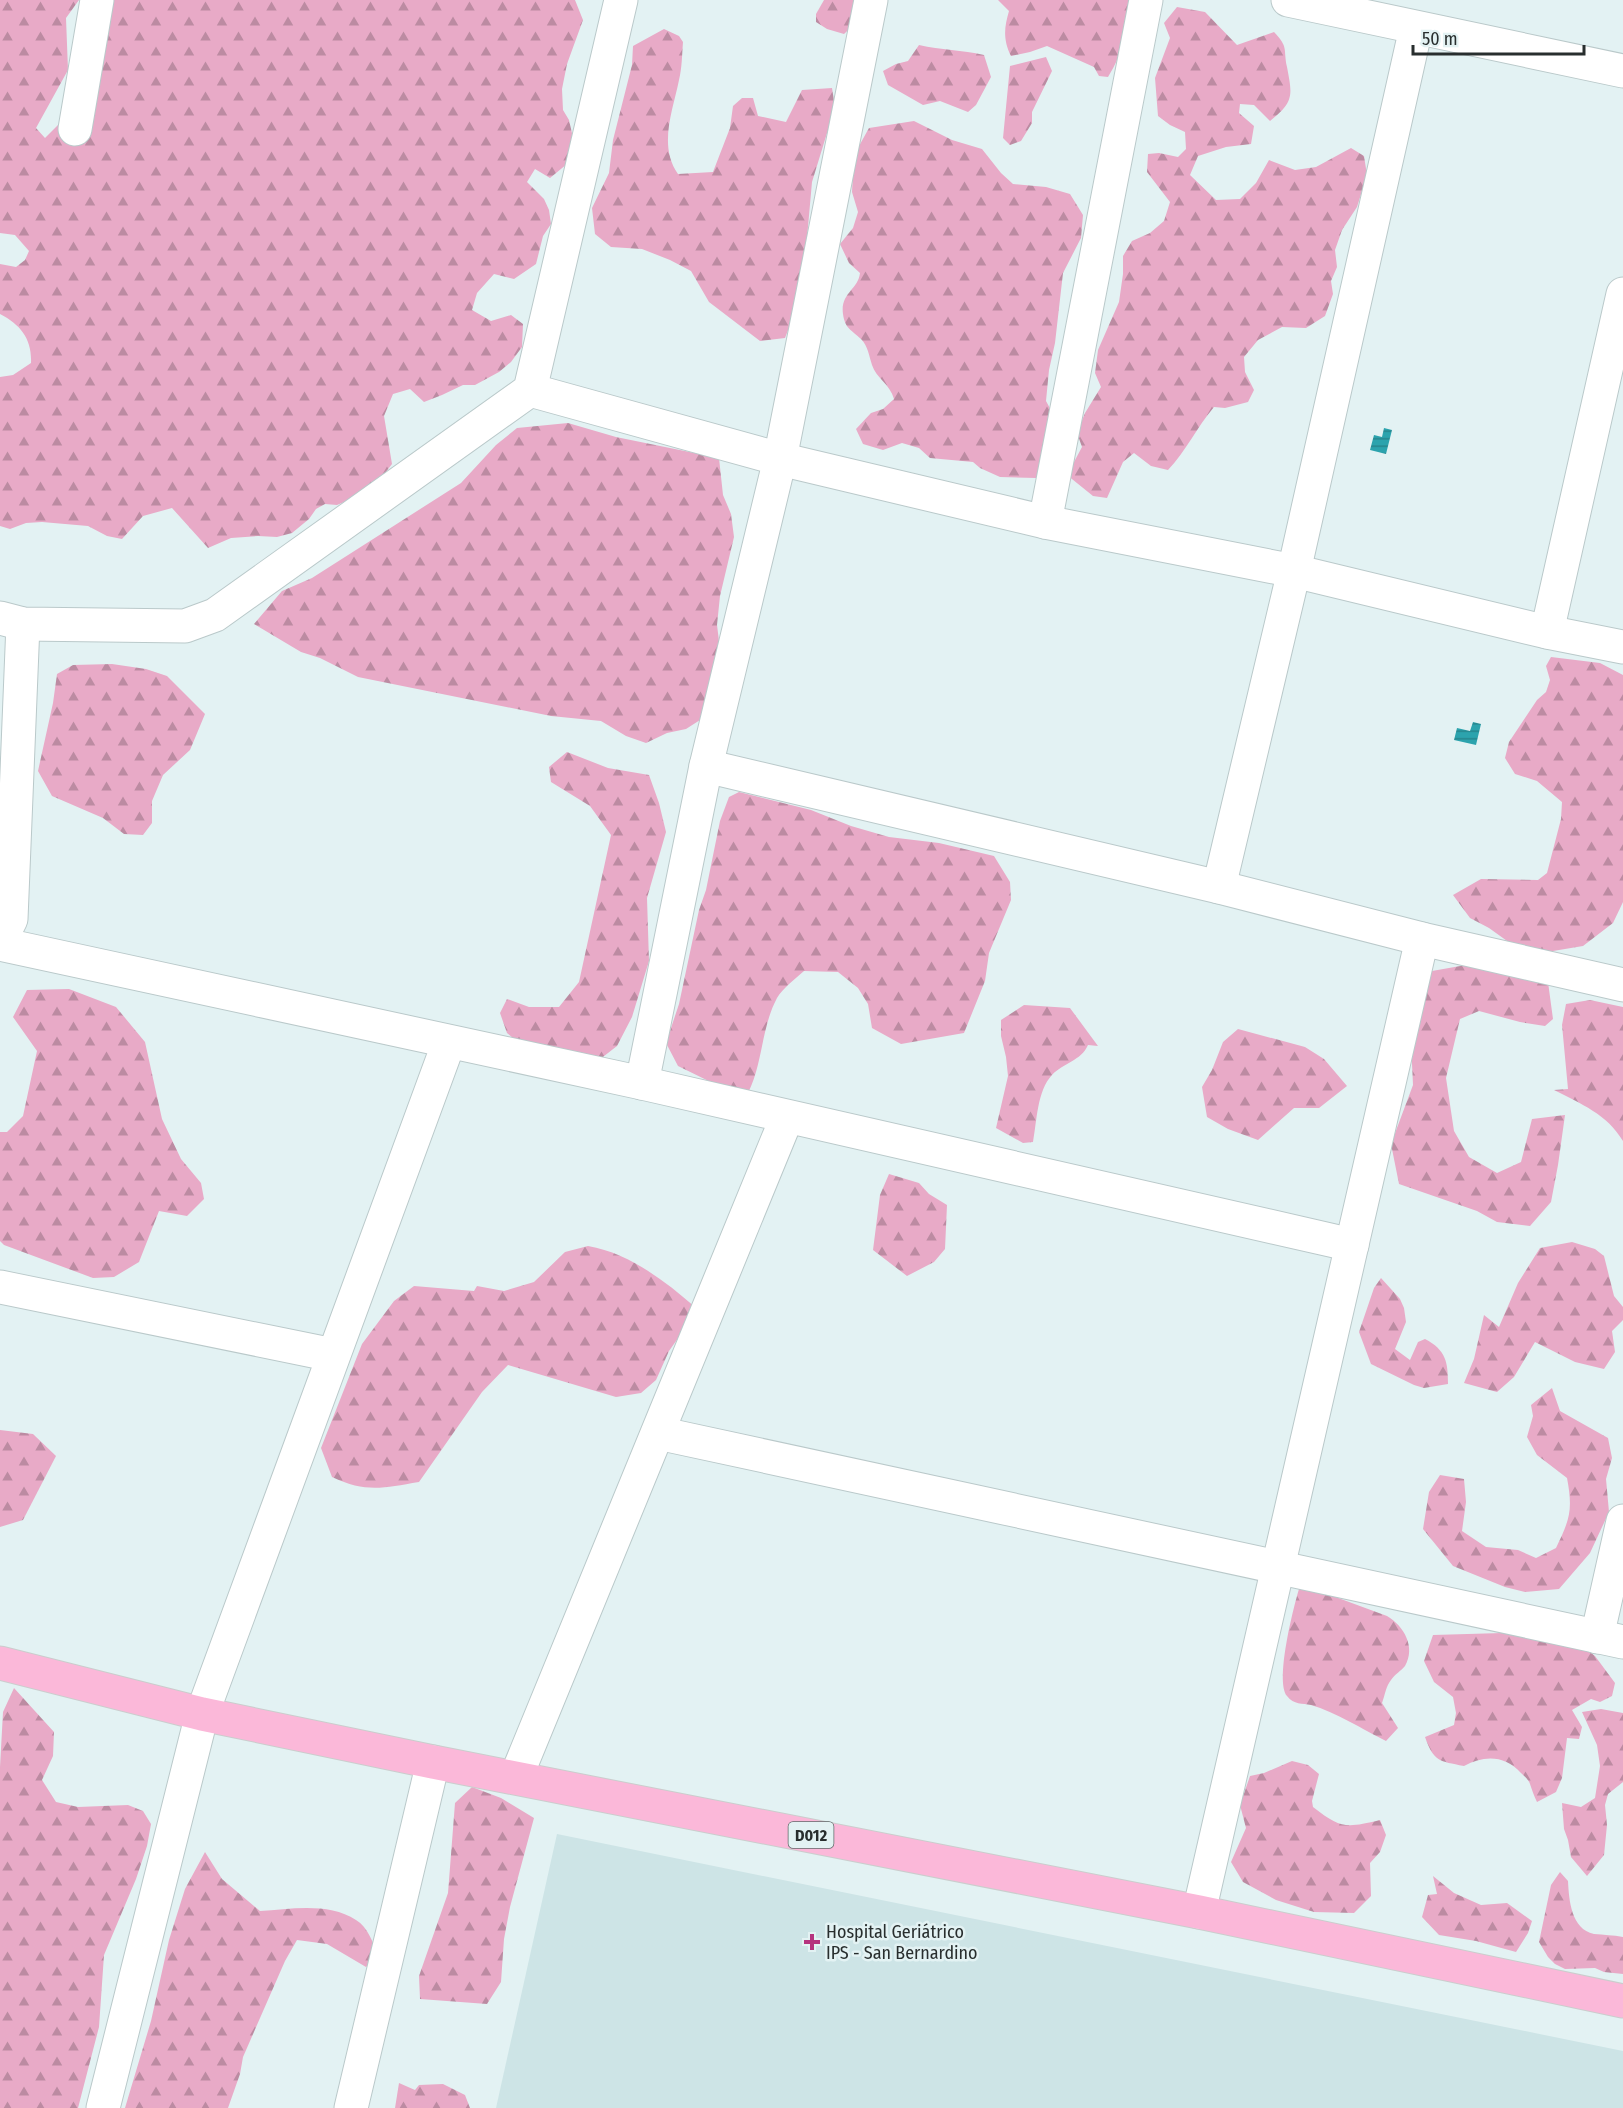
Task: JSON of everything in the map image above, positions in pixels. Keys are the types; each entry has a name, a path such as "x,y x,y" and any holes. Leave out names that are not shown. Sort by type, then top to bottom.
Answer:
{"main road":[{"name":"D012","path":"0,1664 202,1714 434,1762 1199,1912 1623,2001"}],"street":[{"path":"75,129 97,0"},
{"path":"621,0 530,390 215,615 185,626 12,621 11,919 0,942 642,1083 1352,1245"},
{"path":"642,1083 706,766 780,459 871,0"},
{"path":"1044,522 1146,0"},
{"path":"1288,0 1623,71"},
{"path":"1219,887 1294,571 1416,28"},
{"path":"1547,632 1623,294"},
{"path":"530,390 780,459 1044,522 1294,571 1623,648"},
{"path":"706,766 1219,887 1422,939 1623,985"},
{"path":"1199,1912 1422,939"},
{"path":"103,2108 202,1714 449,1042"},
{"path":"516,1777 788,1117"},
{"path":"0,1287 333,1355"},
{"path":"658,1433 1610,1640 1623,1521"},
{"path":"351,2108 434,1762"}],"shaded area":[{"name":"Hospital Geriátrico IPS - San Bernardino","path":"557,1834 1623,2051 1623,2108 496,2108"}],"green space":[{"path":"0,0 79,0 66,18 68,70 36,128 45,138 61,122 108,0 575,0 583,20 567,64 562,89 563,110 569,120 574,142 567,164 550,178 535,169 527,182 544,199 549,210 551,224 543,236 536,264 514,279 494,274 477,293 472,310 491,321 511,315 523,324 522,347 511,362 499,372 475,385 463,385 424,402 410,389 393,394 384,416 392,464 378,482 349,500 337,505 325,504 316,509 309,519 292,533 277,537 231,538 208,548 172,508 143,516 122,539 107,536 88,526 42,522 26,523 10,529 0,526 0,377 13,375 31,363 31,354 24,334 14,323 0,314 0,264 16,267 25,260 29,251 15,235 0,233"},
{"path":"824,0 860,0 859,20 844,34 827,29 816,22 816,14"},
{"path":"998,0 1132,0 1121,49 1108,77 1099,76 1094,67 1047,46 1011,56 1005,34 1009,11"},
{"path":"1177,7 1205,12 1237,45 1274,32 1285,48 1290,97 1284,108 1270,121 1254,105 1240,104 1239,113 1254,126 1251,144 1226,147 1198,156 1190,175 1216,200 1240,199 1256,183 1269,160 1295,170 1316,167 1351,148 1364,156 1367,175 1357,207 1342,230 1335,250 1337,267 1331,281 1333,294 1325,316 1306,328 1282,327 1258,340 1244,357 1245,372 1254,390 1248,402 1225,408 1214,407 1168,470 1151,466 1134,453 1123,462 1107,498 1093,496 1067,475 1082,447 1077,433 1085,413 1101,387 1095,373 1098,350 1119,302 1123,256 1132,241 1150,233 1164,221 1170,202 1147,172 1148,154 1159,153 1178,157 1186,149 1185,132 1158,116 1155,78 1170,38 1164,23"},
{"path":"664,29 679,36 683,42 681,71 668,140 672,163 678,174 713,172 730,128 733,106 742,98 753,98 758,116 786,122 802,90 832,88 835,107 812,182 802,294 785,338 760,341 709,302 691,271 642,249 611,247 595,234 592,208 609,173 613,140 632,65 633,46"},
{"path":"919,45 984,55 991,77 976,105 968,112 940,101 923,105 888,85 883,71 908,61"},
{"path":"1046,57 1052,71 1032,112 1032,123 1021,141 1010,145 1003,138 1010,66"},
{"path":"914,121 952,140 982,149 1013,184 1046,187 1070,194 1083,215 1081,238 1063,273 1046,401 1053,414 1046,464 1036,478 1000,477 980,468 973,462 930,458 919,448 902,443 883,450 863,444 856,429 871,413 883,409 894,399 874,370 865,345 847,326 843,314 844,301 859,279 860,273 849,263 840,244 853,228 858,212 852,192 854,155 869,128"},
{"path":"568,423 616,437 719,458 723,495 731,514 734,537 720,596 717,625 720,649 711,713 686,729 667,733 646,743 626,736 601,721 551,716 358,677 320,658 301,652 254,624 282,591 312,578 461,483 496,445 517,428"},
{"path":"1551,657 1600,663 1623,675 1623,902 1613,923 1583,946 1541,953 1521,951 1489,928 1470,918 1453,895 1481,879 1538,880 1547,873 1561,819 1562,802 1537,781 1515,774 1505,758 1509,742 1537,700 1546,692 1550,680 1546,666"},
{"path":"112,664 146,669 167,676 205,714 190,750 163,775 152,801 152,823 143,835 124,834 103,818 52,796 38,771 57,674 73,665"},
{"path":"567,752 608,768 649,775 666,832 647,898 649,961 632,1017 617,1046 599,1060 514,1039 507,1033 500,1013 507,999 529,1007 559,1007 579,982 611,835 590,806 551,782 549,767"},
{"path":"739,792 811,810 851,826 889,837 939,843 994,856 1010,882 1011,900 989,953 985,981 964,1033 901,1044 872,1028 868,1004 858,988 838,972 804,971 777,998 768,1021 757,1070 748,1093 731,1092 678,1066 666,1043 679,1004 720,821 729,797"},
{"path":"1511,957 1548,982 1553,1019 1545,1026 1479,1011 1460,1019 1446,1078 1454,1131 1469,1157 1497,1173 1521,1162 1532,1119 1565,1115 1551,1202 1530,1226 1497,1222 1477,1211 1399,1184 1391,1144 1413,1085 1411,1042 1432,971"},
{"path":"69,989 116,1007 145,1042 162,1119 181,1159 201,1183 204,1199 187,1216 159,1211 139,1262 114,1277 93,1278 4,1245 0,1241 0,1132 7,1132 23,1116 37,1051 13,1017 27,990"},
{"path":"1590,1000 1623,1007 1623,1141 1601,1117 1554,1090 1568,1089 1562,1025 1566,1004"},
{"path":"1024,1005 1070,1008 1098,1046 1088,1045 1081,1055 1052,1075 1040,1098 1033,1142 1023,1143 996,1128 1008,1076 1001,1036 1001,1020"},
{"path":"1238,1029 1305,1047 1324,1059 1347,1086 1319,1108 1294,1108 1258,1140 1228,1129 1207,1117 1202,1087 1212,1070 1223,1042"},
{"path":"889,1174 919,1183 929,1194 947,1205 945,1249 934,1262 907,1276 873,1250 880,1195"},
{"path":"1572,1242 1595,1249 1604,1256 1614,1296 1623,1307 1623,1320 1612,1331 1615,1352 1604,1369 1575,1362 1535,1342 1514,1377 1497,1392 1464,1383 1474,1359 1484,1315 1499,1327 1518,1283 1540,1248"},
{"path":"588,1246 618,1255 646,1269 695,1307 669,1351 656,1380 641,1393 616,1397 508,1365 482,1392 419,1482 375,1488 355,1485 332,1477 321,1448 362,1344 394,1301 414,1286 474,1291 477,1286 504,1291 534,1282 565,1252"},
{"path":"1381,1278 1400,1299 1404,1308 1406,1322 1395,1349 1410,1360 1418,1342 1425,1339 1432,1343 1444,1357 1448,1384 1424,1388 1371,1364 1359,1332 1374,1288"},
{"path":"1552,1388 1560,1411 1608,1438 1612,1458 1606,1479 1609,1512 1590,1553 1559,1589 1525,1592 1505,1587 1453,1566 1423,1529 1429,1492 1440,1475 1464,1479 1466,1502 1462,1531 1486,1547 1518,1550 1536,1558 1556,1548 1569,1514 1570,1498 1567,1478 1537,1455 1527,1437 1533,1416 1531,1405"},
{"path":"0,1430 33,1434 56,1456 23,1520 0,1527"},
{"path":"1299,1589 1322,1592 1387,1616 1403,1631 1409,1644 1408,1659 1405,1666 1389,1682 1382,1703 1398,1728 1386,1741 1330,1712 1295,1702 1287,1696 1284,1688 1284,1661 1289,1628"},
{"path":"1522,1634 1582,1646 1595,1656 1615,1683 1612,1696 1600,1702 1591,1699 1572,1710 1582,1727 1579,1739 1567,1738 1562,1778 1556,1792 1537,1802 1529,1781 1515,1767 1494,1759 1479,1760 1464,1766 1443,1761 1431,1751 1425,1737 1454,1725 1456,1713 1453,1697 1434,1682 1424,1661 1433,1635"},
{"path":"14,1688 54,1732 53,1756 42,1780 56,1802 78,1807 128,1805 143,1811 151,1824 147,1846 136,1879 104,1955 99,2027 78,2108 0,2108 0,1767 3,1712"},
{"path":"1601,1709 1623,1713 1623,1782 1608,1794 1605,1805 1607,1825 1604,1855 1587,1876 1571,1857 1564,1829 1562,1803 1581,1807 1595,1798 1600,1766 1597,1745 1582,1712"},
{"path":"1292,1761 1308,1765 1319,1774 1312,1801 1313,1807 1330,1819 1344,1825 1380,1820 1386,1835 1380,1852 1370,1863 1371,1896 1354,1913 1314,1912 1276,1900 1243,1882 1231,1862 1246,1828 1240,1805 1250,1776 1264,1773"},
{"path":"472,1787 501,1798 534,1818 510,1907 504,1939 501,1982 487,2004 420,1999 419,1976 448,1893 455,1803"},
{"path":"205,1852 222,1879 260,1911 310,1908 345,1914 364,1927 378,1955 366,1967 327,1944 297,1940 285,1961 243,2057 240,2074 228,2108 125,2108 151,2021 169,1940 185,1889"},
{"path":"1560,1872 1568,1881 1573,1913 1580,1926 1594,1934 1623,1937 1623,1974 1604,1972 1595,1968 1565,1969 1548,1957 1539,1942 1551,1885"},
{"path":"1433,1876 1454,1893 1481,1905 1507,1903 1532,1921 1528,1933 1516,1952 1476,1941 1439,1935 1422,1917 1428,1895 1437,1894"},
{"path":"399,2083 415,2090 419,2085 443,2084 465,2095 470,2108 395,2108"}],"water":[{"path":"1384,428 1392,430 1386,454 1370,450 1374,435 1382,437"},
{"path":"1473,722 1481,724 1476,745 1454,740 1457,728 1470,731"}],"place":[{"name":"Hospital Geriátrico IPS - San Bernardino","path":"812,1942"}]}
